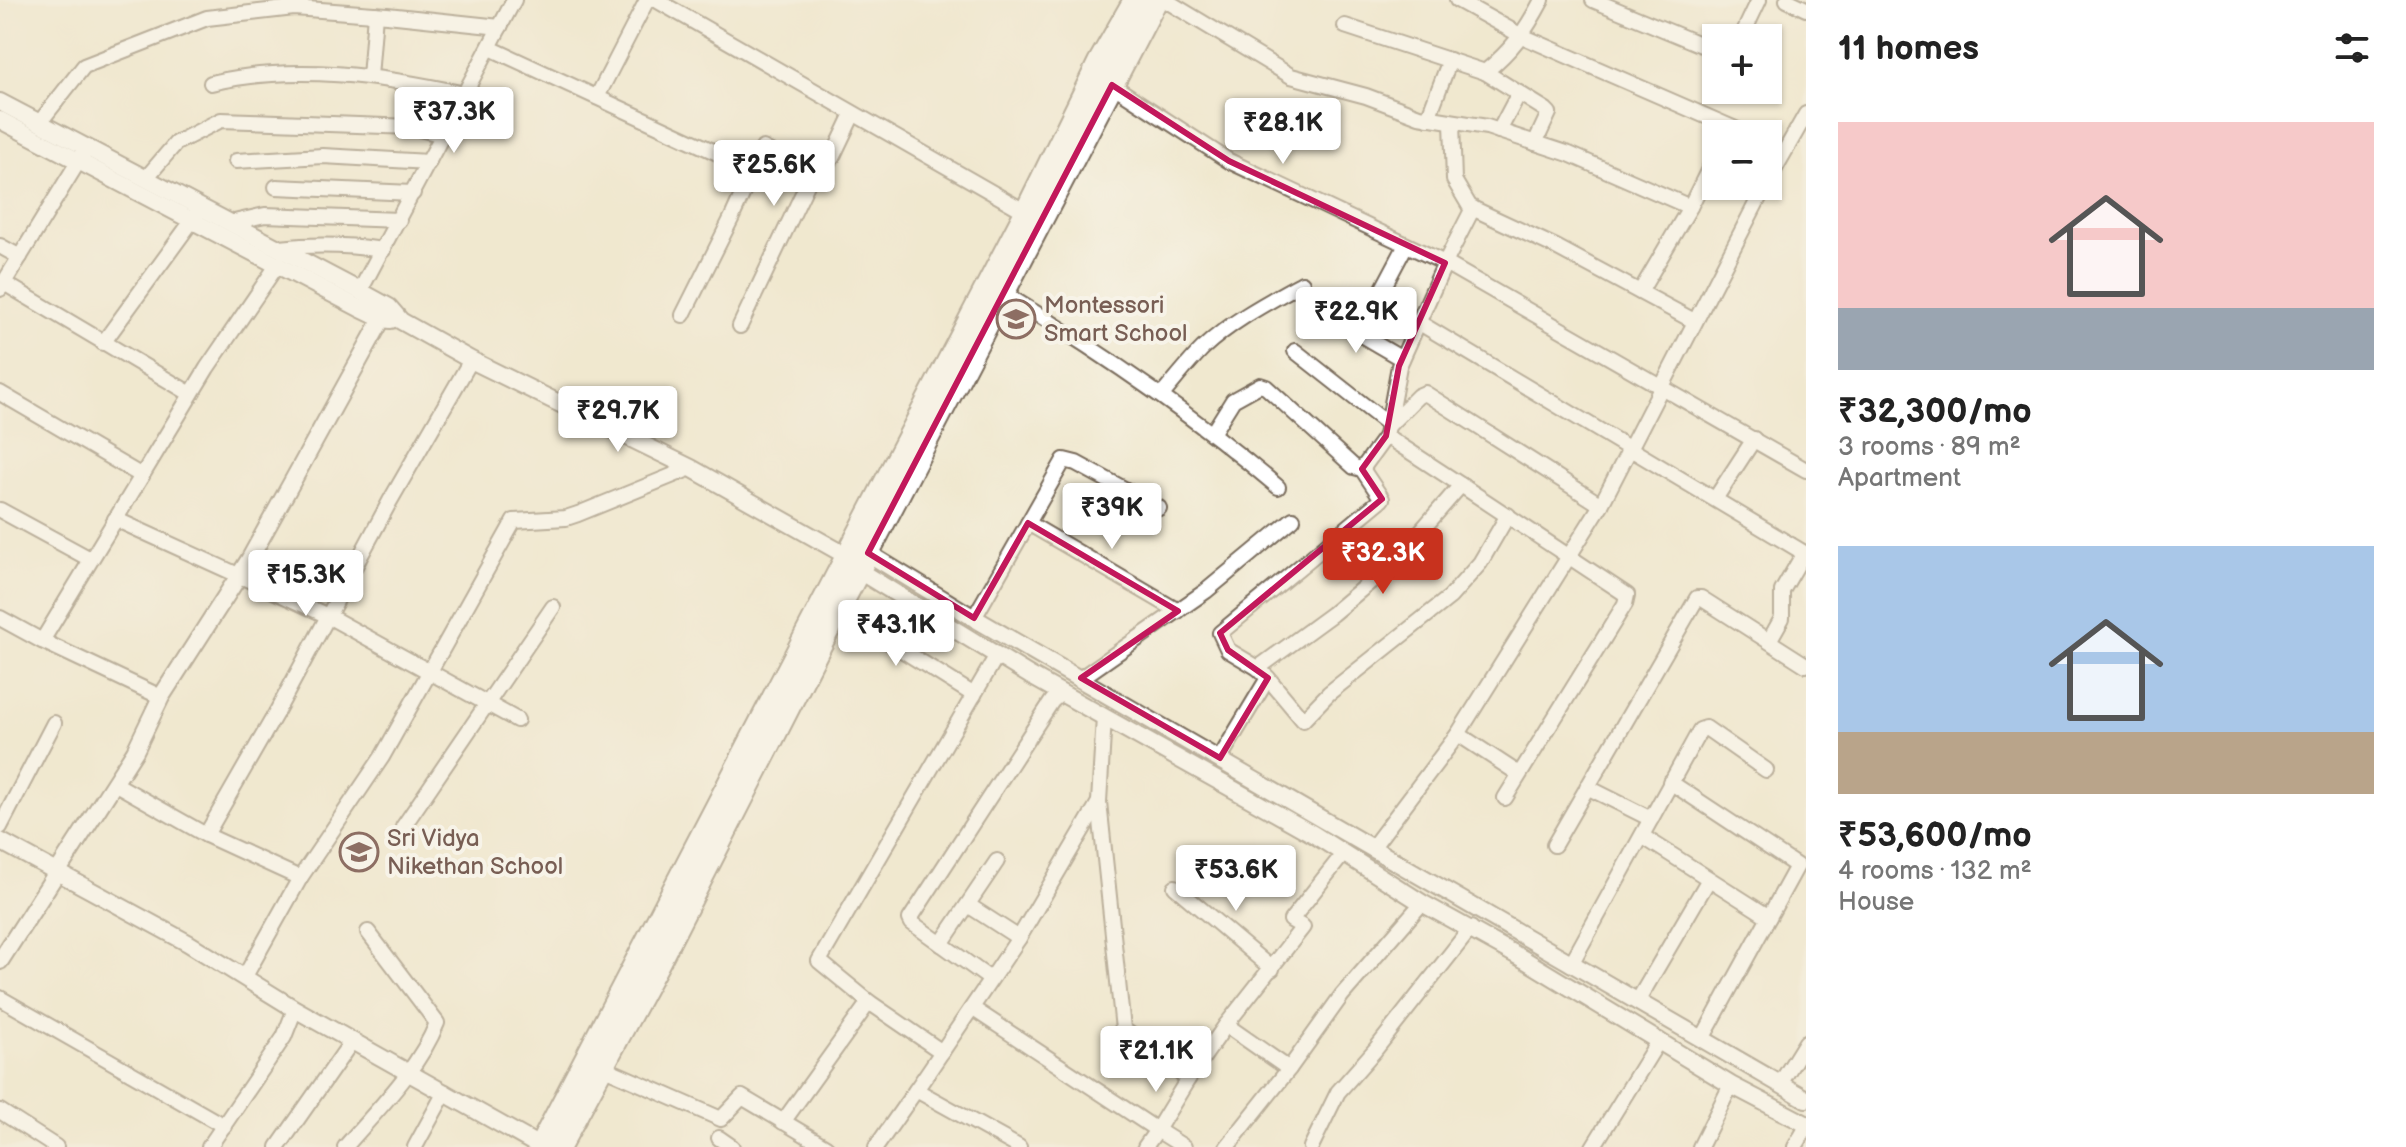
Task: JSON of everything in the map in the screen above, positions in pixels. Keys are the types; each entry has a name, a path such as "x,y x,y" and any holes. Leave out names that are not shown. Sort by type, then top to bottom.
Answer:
{"highway":[{"path":"540,1147 649,959 838,610 854,557 1003,293 1156,0"},
{"path":"559,1147 602,1067 649,959 854,557 1127,3"}],"street":[{"path":"360,291 514,0"},
{"path":"597,97 647,0"},
{"path":"656,0 1026,212"},
{"path":"1165,0 1291,76 1366,96 1428,118 1499,131 1569,154 1690,207"},
{"path":"1457,0 1522,36 1715,120"},
{"path":"1485,72 1508,54 1542,0"},
{"path":"1593,0 1702,45"},
{"path":"1748,24 1759,0"},
{"path":"1787,0 1806,9"},
{"path":"40,122 84,66 207,18 247,6 375,14 500,27"},
{"path":"370,77 375,14"},
{"path":"1345,26 1485,72 1549,113 1535,143"},
{"path":"490,48 752,169"},
{"path":"1428,118 1450,60"},
{"path":"211,83 264,73 370,77 465,94"},
{"path":"1112,85 1229,161 1445,263 1806,470"},
{"path":"1499,131 1519,93"},
{"path":"0,102 40,122 83,154 198,212 471,360 691,468 974,618 1806,1099"},
{"path":"740,326 812,174 832,158 853,114"},
{"path":"1782,156 1806,114"},
{"path":"0,120 147,177 198,212 234,222 279,256 360,291 386,313"},
{"path":"147,177 176,143 221,120 412,127 443,135"},
{"path":"1452,122 1454,180 1473,208 1556,247 1694,321"},
{"path":"683,315 763,148 812,174"},
{"path":"83,154 2,286 191,394"},
{"path":"236,161 323,156 429,162"},
{"path":"1640,292 1702,183"},
{"path":"276,187 413,193"},
{"path":"1372,848 1458,734 1601,505 1758,200"},
{"path":"1387,431 1402,359 1473,208"},
{"path":"103,343 198,212"},
{"path":"234,222 265,215 399,220"},
{"path":"42,641 191,394 279,256 306,245 347,245 383,250"},
{"path":"1372,309 1406,245"},
{"path":"0,246 20,257"},
{"path":"1162,395 1221,333 1255,309 1302,283"},
{"path":"1003,293 1162,395 1213,432 1278,487"},
{"path":"0,961 135,751 161,697 239,576 386,313"},
{"path":"1330,317 1402,359"},
{"path":"1418,322 1805,553 1782,591 1782,618 1769,641"},
{"path":"1295,351 1387,431 1461,485 1624,591 1627,599 1505,798"},
{"path":"206,835 471,360"},
{"path":"1213,432 1233,400 1263,385 1346,461 1362,469 1382,499 1220,633 1228,650 1263,673 1303,720 1329,693 1450,597 1480,563 1508,515"},
{"path":"0,393 142,476"},
{"path":"1362,469 1387,431 1418,396 1425,393 1601,505"},
{"path":"1715,499 1754,439"},
{"path":"974,618 1062,463 1067,460 1159,508"},
{"path":"244,978 300,878 382,757 514,521 566,518 691,468"},
{"path":"1220,758 1263,673 1394,562 1461,485"},
{"path":"0,510 90,559"},
{"path":"115,519 328,616 517,720"},
{"path":"1081,678 1178,611 1293,519"},
{"path":"1028,523 1178,611"},
{"path":"854,557 997,655 1344,853 1422,903 1471,928 1731,1085 1806,1126 1795,1147"},
{"path":"1554,845 1697,598 1806,665"},
{"path":"403,827 553,607"},
{"path":"838,610 974,695"},
{"path":"0,618 161,697"},
{"path":"942,1052 821,965 820,956 997,655"},
{"path":"990,979 912,923 912,916 1052,701 1061,693"},
{"path":"1104,717 1099,802 1123,1029 1188,1079"},
{"path":"0,827 54,723"},
{"path":"1571,964 1670,782 1703,728 1766,770"},
{"path":"1458,734 1519,774"},
{"path":"1670,782 1796,865 1702,1039"},
{"path":"114,783 206,835 300,878"},
{"path":"1587,787 1651,819"},
{"path":"876,1147 1019,938 1099,802"},
{"path":"1642,836 1769,917"},
{"path":"0,841 188,943 295,1009 540,1147"},
{"path":"1145,1147 1226,1025 1303,927 1291,920 1344,853"},
{"path":"941,944 997,861"},
{"path":"1637,1002 1709,879"},
{"path":"1175,887 1272,969"},
{"path":"1227,1147 1342,995 1422,903"},
{"path":"968,905 1019,938"},
{"path":"1311,1147 1338,1092 1471,928"},
{"path":"345,1147 377,1114 408,1071 435,1028 436,1020 368,932"},
{"path":"0,998 224,1126"},
{"path":"783,1122 869,1002"},
{"path":"972,1008 1184,1147"},
{"path":"209,1147 284,1037 295,1009"},
{"path":"1226,1025 1289,1069"},
{"path":"1593,1147 1659,1040"},
{"path":"278,1147 352,1041"},
{"path":"1780,1084 1806,1042"},
{"path":"602,1067 721,1119 742,1097 783,1122 806,1142 826,1147"},
{"path":"1700,1147 1731,1085"},
{"path":"916,1090 1019,1147"},
{"path":"415,1147 445,1092"},
{"path":"0,1111 56,1147"},
{"path":"719,1138 732,1147"}],"highlighted area":[{"path":"1112,85 1229,161 1445,263 1399,366 1386,436 1362,469 1382,499 1220,633 1228,650 1268,678 1220,758 1081,678 1178,611 1028,523 974,618 868,553"}],"place":[{"name":"Montessori Smart School","path":"1016,319"},
{"name":"Sri Vidya Nikethan School","path":"359,852"}]}
